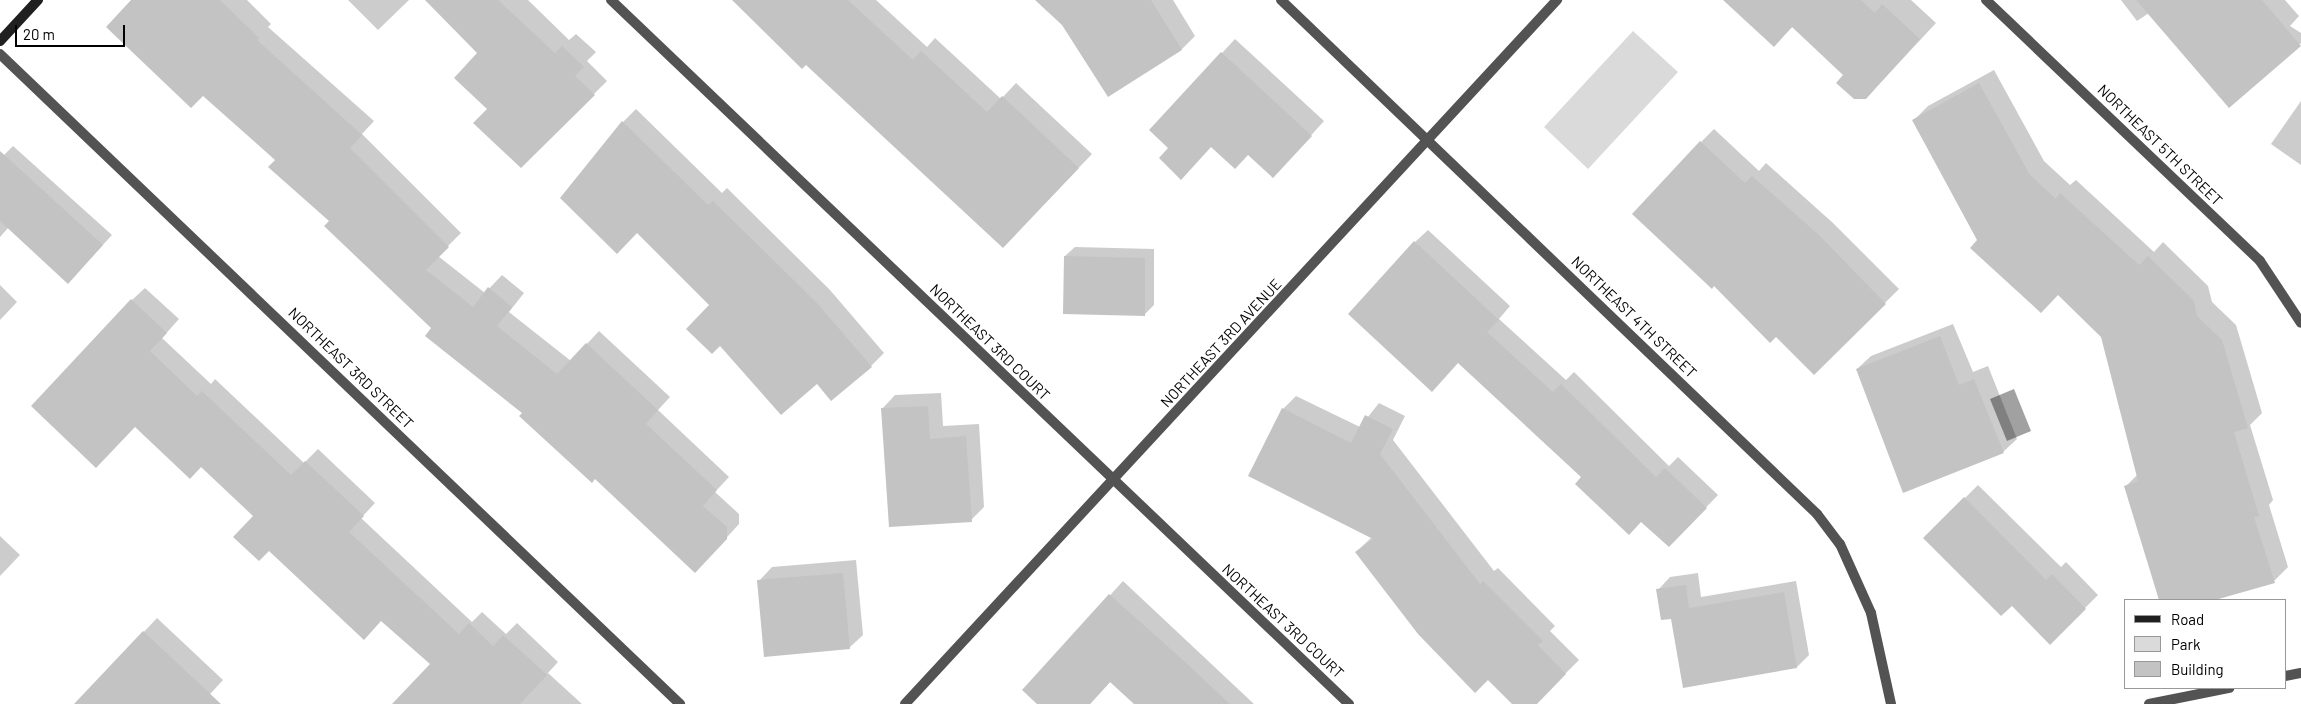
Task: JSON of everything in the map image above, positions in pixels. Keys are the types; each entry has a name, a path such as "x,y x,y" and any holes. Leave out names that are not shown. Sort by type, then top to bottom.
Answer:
{"main road":[{"path":"0,40 38,0"}],"street":[{"name":"NORTHEAST 3RD COURT","path":"611,0 1349,704"},
{"name":"NORTHEAST 4TH STREET","path":"1281,0 1817,514 1840,544 1871,613 1890,704"},
{"name":"NORTHEAST 3RD AVENUE","path":"904,704 1114,481 1557,0"},
{"name":"NORTHEAST 5TH STREET","path":"1986,0 2260,261 2301,323"},
{"name":"NORTHEAST 3RD STREET","path":"0,54 680,704"},
{"path":"2286,676 2301,673"},
{"path":"2149,704 2224,689"}],"green space":[{"path":"1633,31 1678,72 1588,169 1544,127"}],"shaded area":[{"path":"2014,389 2031,431 2007,441 1990,399"}],"building":[{"path":"131,0 220,0 259,38 257,40 362,135 350,148 449,247 426,270 473,307 488,287 512,307 497,326 557,374 586,343 658,410 646,424 717,490 703,506 727,527 727,539 695,573 595,479 592,483 519,416 522,413 425,336 431,328 324,226 329,221 268,167 275,160 203,96 191,108 106,27"},
{"path":"425,0 498,0 555,53 562,46 584,67 575,76 595,95 521,168 473,123 487,109 454,78 477,53"},
{"path":"732,0 848,0 913,60 921,51 987,112 1002,96 1079,168 1003,248 806,65 802,69"},
{"path":"1035,0 1151,0 1182,50 1108,97 1062,25"},
{"path":"1723,0 1861,0 1875,13 1882,4 1920,39 1866,99 1854,99 1836,83 1843,75 1792,27 1774,47"},
{"path":"2136,0 2262,0 2301,46 2229,108"},
{"path":"1221,52 1312,136 1273,178 1248,155 1235,169 1211,147 1181,180 1159,158 1168,148 1149,130"},
{"path":"1979,83 2030,175 2056,199 2060,193 2139,265 2148,256 2194,301 2197,316 2222,340 2248,428 2234,432 2259,516 2254,517 2275,583 2219,599 2159,599 2124,486 2138,481 2101,337 2058,295 2041,313 1970,248 1977,240 1912,120"},
{"path":"622,121 708,205 713,201 817,303 872,367 831,401 817,384 781,415 720,346 712,354 686,329 709,305 637,233 617,254 560,198"},
{"path":"1700,141 1745,183 1752,176 1820,236 1886,304 1814,375 1776,337 1770,343 1714,286 1712,289 1632,214"},
{"path":"0,151 103,245 68,284 0,221"},
{"path":"1414,241 1499,320 1487,332 1553,392 1561,384 1656,477 1665,468 1707,508 1669,547 1641,522 1629,535 1575,484 1581,477 1458,363 1432,392 1348,314"},
{"path":"1064,256 1145,258 1145,316 1063,314"},
{"path":"131,299 167,333 150,351 197,396 202,391 291,475 305,461 364,516 349,532 459,634 469,623 493,646 503,635 547,675 520,704 392,704 430,664 381,621 364,640 269,551 259,561 233,537 253,516 201,467 190,479 135,427 96,468 31,406"},
{"path":"1940,336 1959,385 1974,379 2004,453 1903,493 1856,369"},
{"path":"928,406 930,439 966,436 972,522 889,527 881,408"},
{"path":"1282,408 1351,443 1365,415 1393,429 1380,454 1480,584 1483,581 1543,641 1538,645 1566,674 1537,704 1512,704 1488,680 1475,693 1418,634 1355,552 1373,539 1248,476"},
{"path":"1964,497 2046,580 2052,574 2086,609 2050,645 2012,606 2001,616 1923,538"},
{"path":"843,573 850,649 764,657 757,580"},
{"path":"1686,585 1689,608 1784,592 1797,668 1683,688 1671,619 1661,620 1656,589"},
{"path":"1109,594 1230,704 1134,704 1110,682 1090,704 1037,704 1022,690"},
{"path":"143,631 221,704 74,704"}]}
